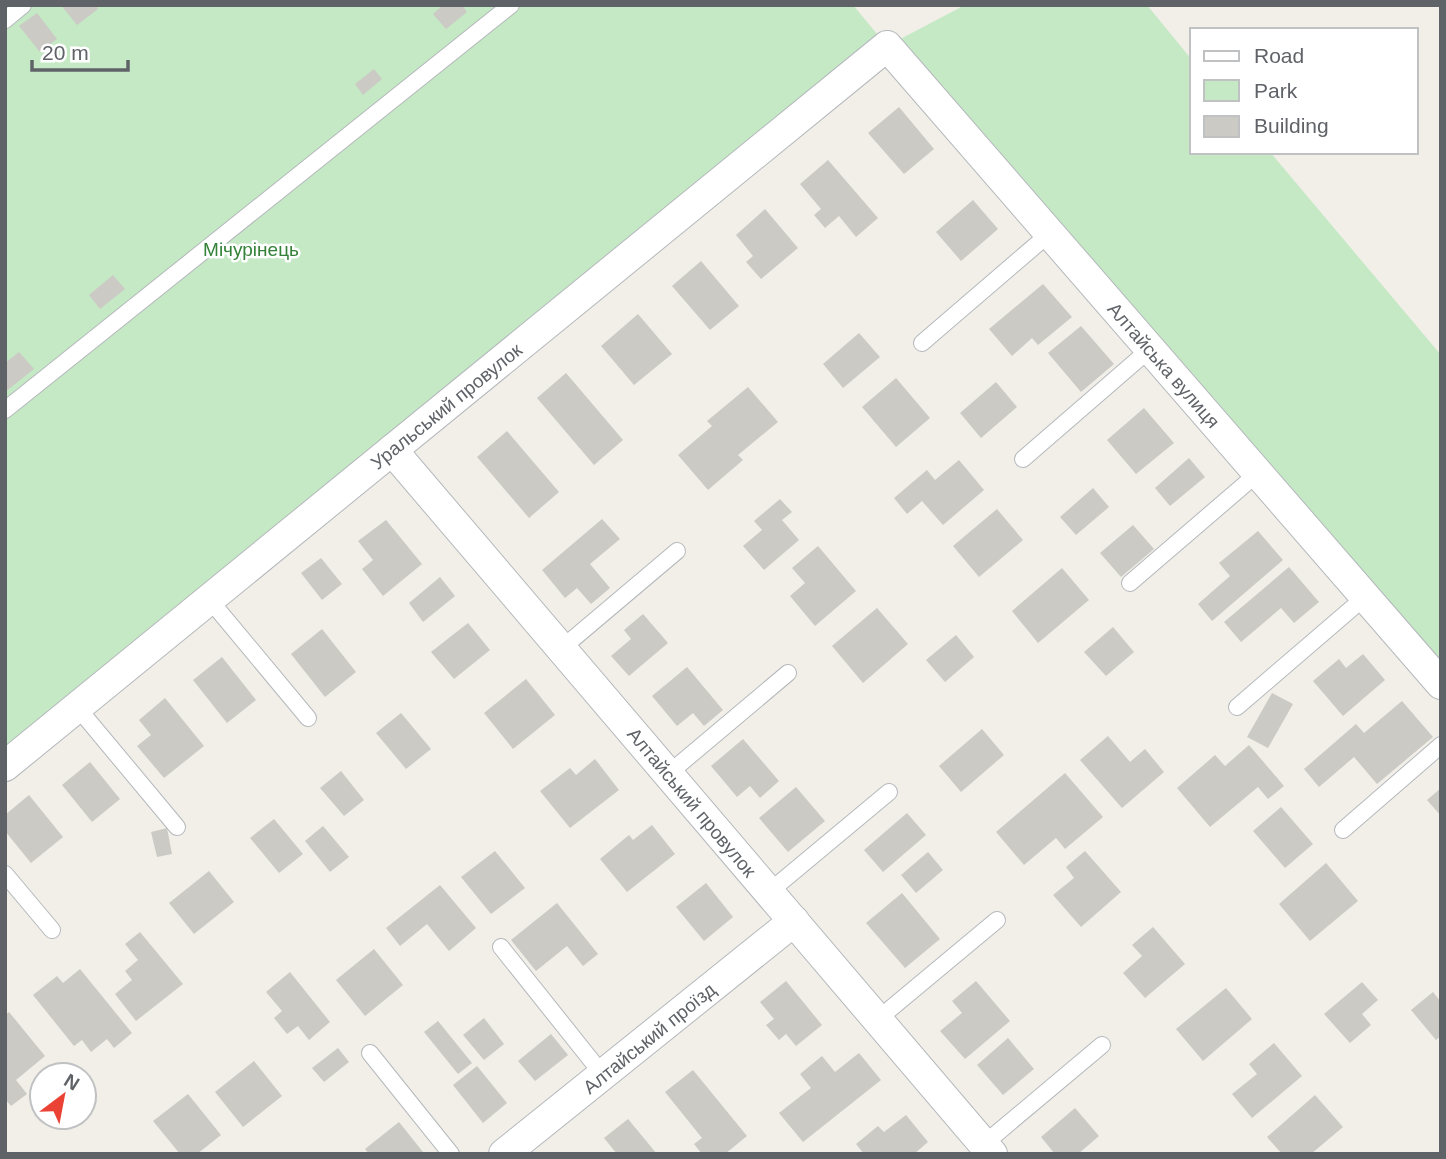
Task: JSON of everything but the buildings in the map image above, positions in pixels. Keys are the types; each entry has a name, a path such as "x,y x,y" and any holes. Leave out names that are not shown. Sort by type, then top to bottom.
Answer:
{"street":[{"name":"Алтайська вулиця","path":"887,46 1441,684"},
{"name":"Уральський провулок","path":"5,766 887,46"},
{"name":"Алтайський провулок","path":"392,450 988,1149"},
{"name":"Алтайський проїзд","path":"504,1154 794,921"}],"lane":[{"path":"5,20 23,5"},
{"path":"5,410 511,5"},
{"path":"922,343 1050,233"},
{"path":"1023,459 1150,349"},
{"path":"1130,583 1258,473"},
{"path":"561,649 677,551"},
{"path":"1237,707 1365,597"},
{"path":"209,599 308,718"},
{"path":"668,774 788,673"},
{"path":"77,707 177,827"},
{"path":"1343,830 1441,745"},
{"path":"769,892 888,792"},
{"path":"5,874 51,930"},
{"path":"877,1020 997,920"},
{"path":"501,947 603,1075"},
{"path":"988,1149 1102,1045"},
{"path":"370,1053 452,1154"}],"green space":[{"name":"Мічурінець","path":"5,5 853,5 887,46 965,5 1147,5 1190,58 1190,154 1272,154 1441,355 1441,684 886,46 5,766"}]}
